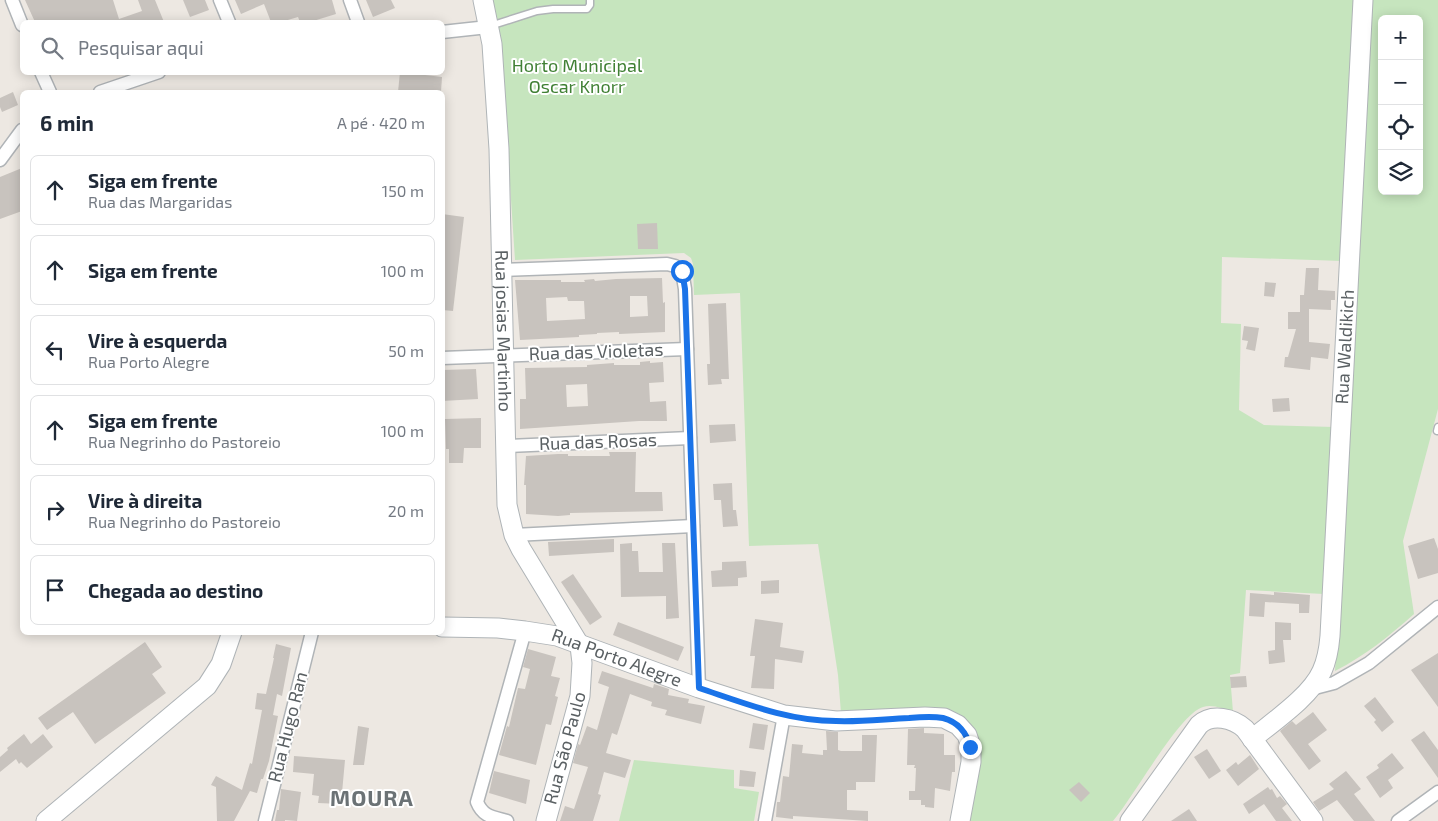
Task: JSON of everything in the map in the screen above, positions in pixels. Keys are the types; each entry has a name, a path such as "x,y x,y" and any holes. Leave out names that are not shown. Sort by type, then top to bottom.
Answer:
{"street":[{"path":"12,0 20,20"},
{"path":"220,0 228,20"},
{"path":"350,0 357,20"},
{"name":"Rua josias Martinho","path":"483,0 492,44 500,149 507,505 514,535 580,646"},
{"name":"Rua Waldikich","path":"1252,739 1311,689 1322,671 1328,655 1363,0"},
{"path":"445,32 488,27"},
{"path":"42,75 49,90"},
{"path":"106,90 150,75"},
{"path":"0,160 20,133"},
{"path":"502,270 667,264 675,266 682,271 685,289 699,688"},
{"name":"Rua das Violetas","path":"445,358 687,349"},
{"name":"Rua das Rosas","path":"507,446 690,438"},
{"path":"514,535 693,526"},
{"path":"1311,689 1334,683 1369,663 1438,607"},
{"name":"Rua Porto Alegre","path":"445,627 498,628 557,636 699,688 784,716 836,721 925,717 944,718 958,725 967,735 970,747 970,770 960,821"},
{"path":"507,821 486,815 480,810 477,802 525,631"},
{"path":"46,821 207,686 221,664 231,635"},
{"name":"Rua Hugo Ran","path":"264,821 311,635"},
{"name":"Rua São Paulo","path":"546,821 580,696 582,663 580,646"},
{"path":"764,821 784,716"},
{"path":"1130,821 1190,736 1203,722 1214,718 1229,720 1242,726 1313,821"},
{"path":"1398,821 1438,792"}],"lane":[{"path":"488,27 537,11 587,9 590,0"}],"green space":[{"name":"Horto Municipal Oscar Knorr","path":"491,0 1356,0 1342,261 1222,257 1221,323 1241,324 1239,410 1264,425 1334,427 1324,594 1246,590 1240,673 1230,675 1233,712 1210,706 1203,707 1193,713 1169,740 1113,821 969,821 973,729 841,713 838,675 818,544 749,546 740,293 694,295 693,264 691,258 684,253 515,260 500,34"},
{"path":"1369,0 1438,0 1438,409 1403,541 1414,614 1357,659 1335,671"},
{"path":"634,760 734,770 734,788 759,792 754,821 619,821"}],"building":[{"path":"25,0 113,0 119,19 142,11 138,0 155,0 163,20 34,20"},
{"path":"183,0 205,0 209,10 190,17"},
{"path":"235,0 332,0 336,14 316,20 299,20 298,17 288,20 270,20 264,4 241,14"},
{"path":"366,0 391,0 395,8 373,17"},
{"path":"400,75 442,77 441,90 398,90"},
{"path":"13,92 18,105 2,112 0,98"},
{"path":"20,169 20,212 0,219 0,177"},
{"path":"445,214 464,217 453,311 445,310"},
{"path":"657,223 658,249 638,249 637,224"},
{"path":"1306,268 1319,268 1318,290 1335,291 1335,300 1331,300 1331,310 1309,309 1309,342 1330,344 1328,359 1311,357 1310,370 1284,367 1285,357 1288,357 1296,329 1288,329 1288,312 1300,312 1300,295 1304,295"},
{"path":"662,278 663,303 665,302 665,332 597,333 579,335 579,337 520,340 515,280 585,282 584,280","holes":["630,296 647,296 648,316 630,317","567,297 568,301 584,301 585,319 547,321 546,298"]},
{"path":"1265,282 1276,283 1274,297 1264,296"},
{"path":"726,303 729,379 721,379 722,384 708,385 707,364 710,364 708,304"},
{"path":"1244,326 1259,328 1255,351 1246,349 1248,341 1242,340"},
{"path":"640,362 663,362 664,382 649,383 650,402 666,401 667,421 639,421 520,429 520,399 526,399 525,368 587,367 587,365 614,363 614,365 640,365","holes":["587,384 588,406 567,407 566,385"]},
{"path":"476,369 478,399 445,401 445,370"},
{"path":"1289,398 1290,411 1273,412 1272,399"},
{"path":"481,418 481,448 464,448 463,463 449,463 449,449 446,449 445,419"},
{"path":"735,424 736,441 710,443 709,425"},
{"path":"609,452 636,452 635,492 662,492 663,511 570,513 570,515 558,516 526,514 526,485 524,485 526,456 568,454 568,456 610,456"},
{"path":"732,483 733,510 736,510 738,526 723,527 721,500 714,500 713,484"},
{"path":"1434,538 1438,549 1438,573 1418,579 1408,546"},
{"path":"614,539 614,552 549,556 548,542"},
{"path":"632,543 632,551 638,551 639,572 663,572 662,543 675,543 679,618 666,619 666,596 621,597 620,544"},
{"path":"746,561 747,577 738,578 738,586 712,587 711,571 722,570 722,562"},
{"path":"573,574 602,617 590,625 561,582"},
{"path":"779,580 779,593 761,594 761,581"},
{"path":"1274,592 1310,595 1309,613 1299,613 1299,604 1265,602 1264,617 1249,616 1250,593 1274,595"},
{"path":"755,619 783,623 780,647 804,651 802,663 775,659 774,689 751,688 755,656 750,656"},
{"path":"618,622 684,647 678,661 613,635"},
{"path":"1275,622 1291,623 1291,640 1283,640 1285,662 1269,664 1268,651 1275,650"},
{"path":"145,642 162,667 152,674 166,693 95,744 73,712 47,730 38,718"},
{"path":"276,644 291,648 282,696 277,694 273,715 278,716 269,761 263,779 261,779 257,793 250,791 234,821 217,821 216,787 211,785 216,776 242,790 250,763 252,764 262,710 255,709 257,693 266,694"},
{"path":"528,649 556,657 551,676 560,678 555,696 558,697 551,725 546,724 536,765 499,755 507,726 509,727 518,688 525,689 530,669 523,667"},
{"path":"1438,653 1438,707 1411,670"},
{"path":"602,671 653,688 654,684 669,689 668,695 689,699 688,703 705,706 701,724 665,715 667,710 651,706 652,702 630,694 617,735 612,733 606,753 631,760 625,778 604,772 598,794 601,795 593,821 560,821 565,806 574,809 588,767 573,763 578,744 580,745 587,726 597,730 609,687 598,683"},
{"path":"1246,676 1247,687 1231,688 1230,677"},
{"path":"1375,697 1394,722 1382,732 1374,722 1376,720 1364,706"},
{"path":"1313,712 1327,730 1308,744 1321,761 1309,770 1280,731 1292,721 1296,725"},
{"path":"753,723 768,725 764,750 749,748"},
{"path":"358,726 369,728 364,765 353,765"},
{"path":"924,728 924,733 944,734 944,755 955,755 955,772 952,772 950,791 935,788 934,808 921,805 921,800 909,800 909,791 915,791 916,768 914,768 915,765 907,765 908,729"},
{"path":"826,731 838,732 838,750 841,751 862,751 862,735 877,735 875,782 856,782 856,790 847,790 847,810 868,811 868,821 793,816 793,819 776,817 777,802 780,802 783,776 789,777 792,744 803,745 802,753 823,755 823,750 827,750"},
{"path":"1424,731 1438,750 1438,778 1411,740"},
{"path":"24,734 31,744 43,734 53,747 27,768 21,762 19,764 16,759 0,772 0,757 8,750 7,748"},
{"path":"1207,749 1221,771 1209,779 1194,757"},
{"path":"1392,753 1404,768 1388,780 1393,788 1380,798 1366,777 1379,768 1377,765"},
{"path":"1250,755 1259,769 1238,786 1226,770 1236,762 1238,765"},
{"path":"294,756 345,760 341,804 318,803 319,796 312,795 314,774 293,772"},
{"path":"740,770 756,772 754,787 739,786"},
{"path":"494,771 530,780 526,804 489,793"},
{"path":"1346,771 1361,789 1354,794 1375,821 1354,821 1337,800 1319,811 1313,802 1334,789 1329,784"},
{"path":"1079,782 1090,793 1081,802 1069,790"},
{"path":"1268,787 1270,790 1272,789 1277,798 1280,796 1287,804 1282,808 1292,821 1276,821 1264,804 1249,814 1243,804"},
{"path":"281,789 301,792 297,821 275,821 277,810 279,810"},
{"path":"1189,809 1197,821 1171,821"}],"district":[{"name":"MOURA","path":"372,798"}],"route":[{"path":"682,271 685,289 699,688 784,716 836,721 925,717 944,718 958,725 967,735 970,747"}]}
